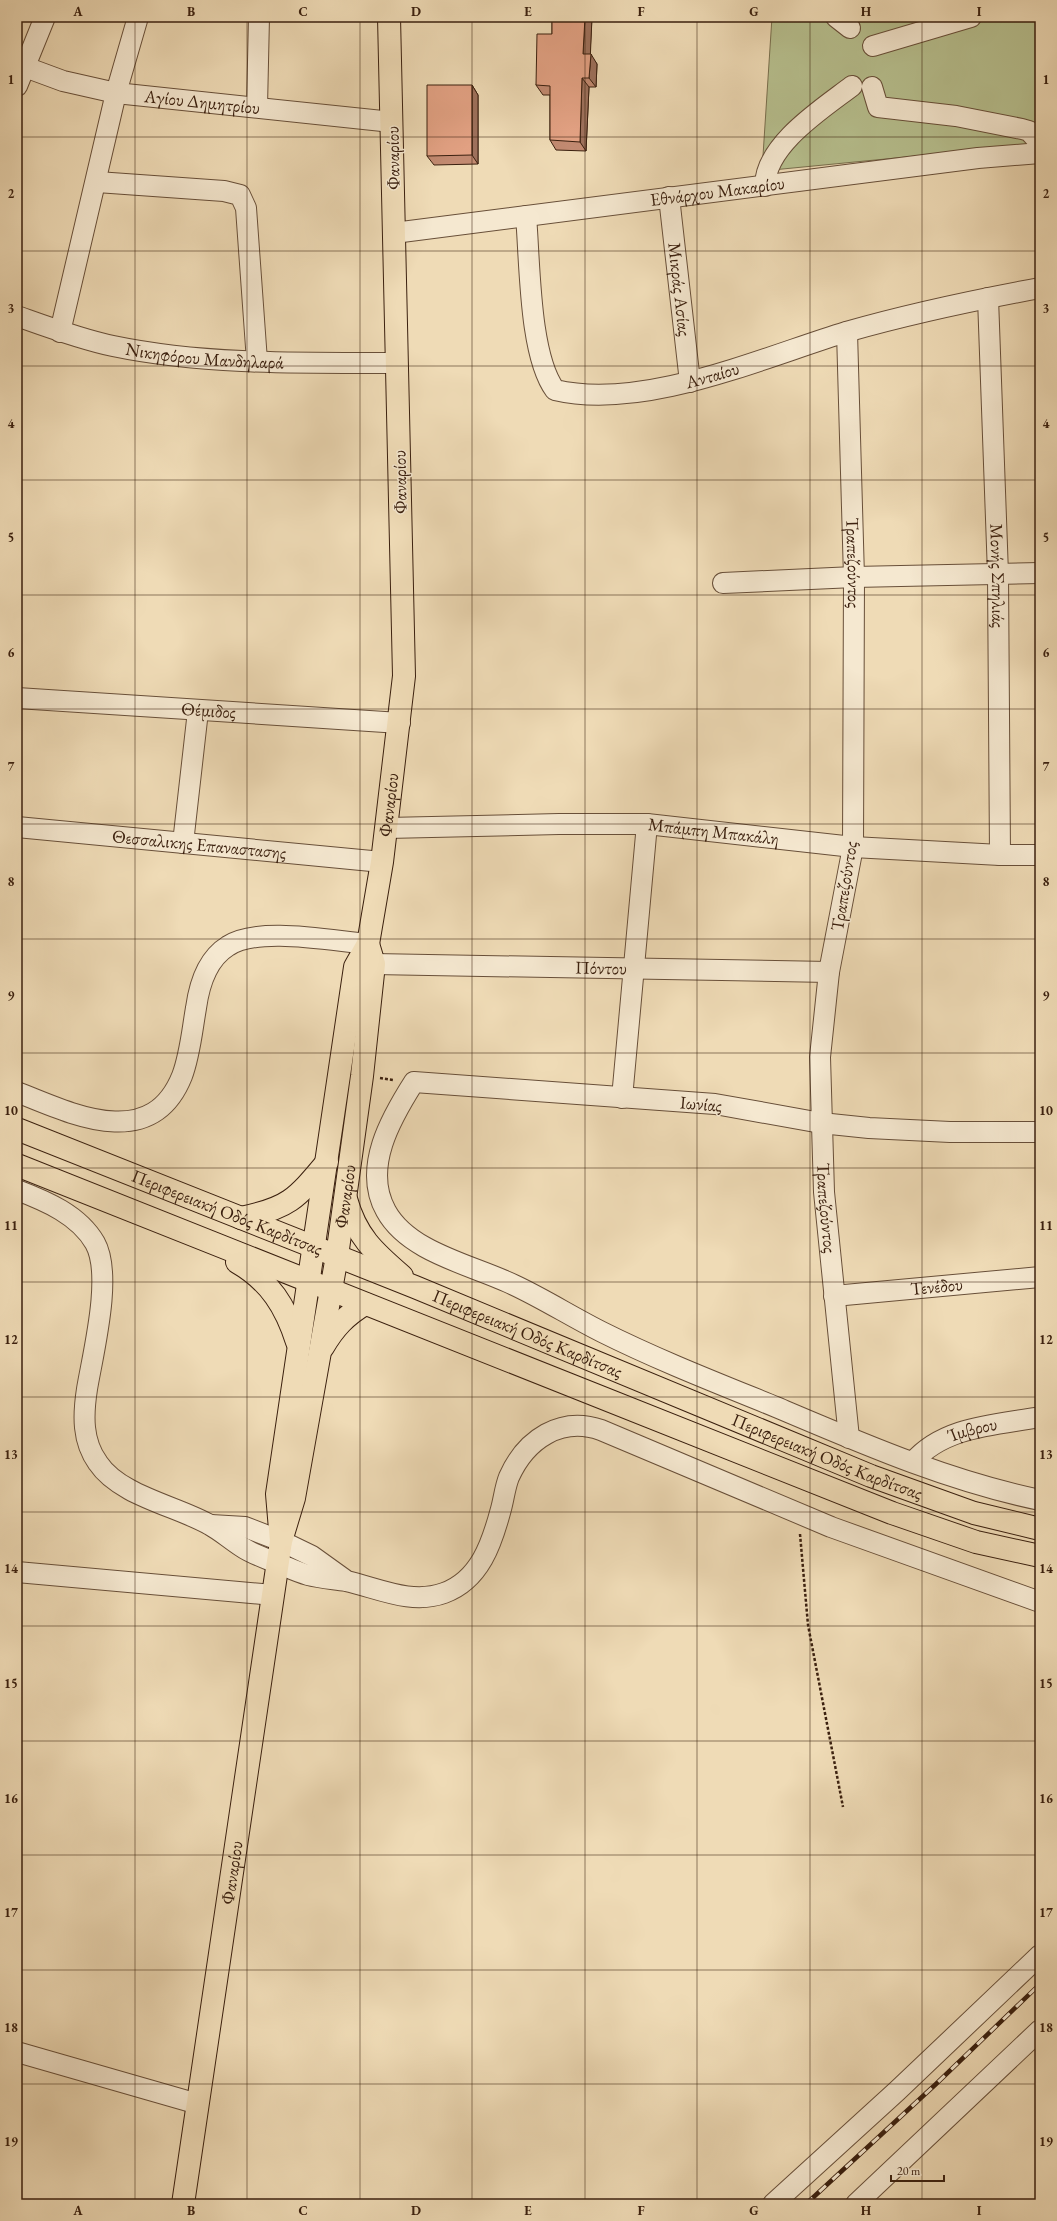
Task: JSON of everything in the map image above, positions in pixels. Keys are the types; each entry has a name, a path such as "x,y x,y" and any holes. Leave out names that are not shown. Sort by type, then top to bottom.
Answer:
{"main road":[{"name":"Φαναρίου","path":"184,2204 281,1541 298,1348 356,967 368,944 382,862 400,723 404,676 390,17"},
{"name":"Φαναρίου","path":"286,1496 318,1357 331,1290 346,1196 362,1076 374,964 368,944"},
{"name":"Περιφερειακή Οδός Καρδίτσας","path":"17,1129 415,1287 886,1481 974,1513 1040,1530"},
{"path":"241,1218 270,1212 289,1202 302,1192 327,1162"},
{"name":"Περιφερειακή Οδός Καρδίτσας","path":"17,1165 892,1513 976,1542 1040,1556"},
{"path":"346,1196 357,1228 368,1245 415,1287"},
{"path":"208,1242 225,1256 255,1273 269,1287 280,1300 290,1318 298,1348"},
{"path":"318,1357 338,1324 349,1314 365,1304"}],"street":[{"path":"19,73 45,17"},
{"path":"60,332 97,182 116,93 138,17"},
{"path":"257,108 260,17"},
{"path":"873,46 971,17"},
{"name":"Αγίου Δημητρίου","path":"19,73 69,82 116,93 392,122"},
{"path":"765,186 767,171 771,161 791,136 852,86"},
{"path":"872,88 878,107 956,116 1022,129 1029,131 1040,143"},
{"name":"Εθνάρχου Μακαρίου","path":"394,233 978,158 1040,153"},
{"path":"97,182 224,191 240,195 246,208 257,361"},
{"name":"Μικράς Ασίας","path":"668,197 690,382"},
{"name":"Ανταίου","path":"526,216 538,347 547,379 556,390 592,396 690,382 847,332 988,298 1040,288"},
{"name":"Μονής Σπηλιάς","path":"988,298 998,574 1000,855"},
{"name":"Νικηφόρου Μανδηλαρά","path":"17,316 60,332 113,346 170,354 257,361 397,363"},
{"name":"Τραπεζούντος","path":"847,332 854,577 853,847 829,972 820,1057 824,1192 849,1438"},
{"path":"723,583 854,577 1040,573"},
{"name":"Θέμιδος","path":"17,698 400,723"},
{"path":"184,843 198,711"},
{"name":"Μπάμπη Μπακάλη","path":"387,828 559,824 647,824 853,847 1000,855 1040,855"},
{"path":"622,1098 647,824"},
{"name":"Θεσσαλικης Επαναστασης","path":"17,827 382,862"},
{"path":"17,1092 85,1117 103,1121 121,1122 140,1119 162,1107 177,1088 188,1056 202,983 211,963 228,945 263,935 368,944"},
{"name":"Πόντου","path":"374,964 829,972"},
{"path":"414,1082 386,1134 378,1166 380,1199 394,1223 409,1236 429,1249 509,1282 622,1342 849,1438 979,1485 1040,1500"},
{"name":"Ιωνίας","path":"414,1082 714,1104 821,1123 869,1128 950,1132 1040,1132"},
{"path":"17,1190 55,1207 75,1221 92,1238 101,1258 101,1298 84,1414 86,1435 93,1455 102,1469 121,1483 159,1503 211,1525 244,1549 306,1575 347,1582 410,1597 439,1594 457,1586 473,1572 486,1554 501,1508 507,1482 520,1459 541,1436 568,1425 585,1425 601,1430 799,1513 1040,1602"},
{"name":"Τενέδου","path":"834,1296 1040,1277"},
{"name":"Ίμβρου","path":"913,1462 928,1447 949,1436 982,1427 1040,1417"},
{"path":"211,1525 245,1526 281,1541 312,1556 347,1582"},
{"path":"17,1572 273,1595"},
{"path":"773,2204 897,2091 1040,1955"},
{"path":"856,2204 1040,2030"},
{"path":"17,2052 198,2104"}],"path":[{"path":"362,1076 414,1082"},
{"path":"799,1513 801,1558 808,1625 843,1807"}],"green space":[{"path":"772,17 1040,19 1040,144 762,171"}],"building":[{"path":"552,17 585,17 583,54 591,54 589,78 582,78 580,142 550,140 550,86 536,85 537,34 552,34"},
{"path":"427,85 472,85 472,155 427,156"}],"railway":[{"path":"806,2204 936,2084 1040,1984"}]}
